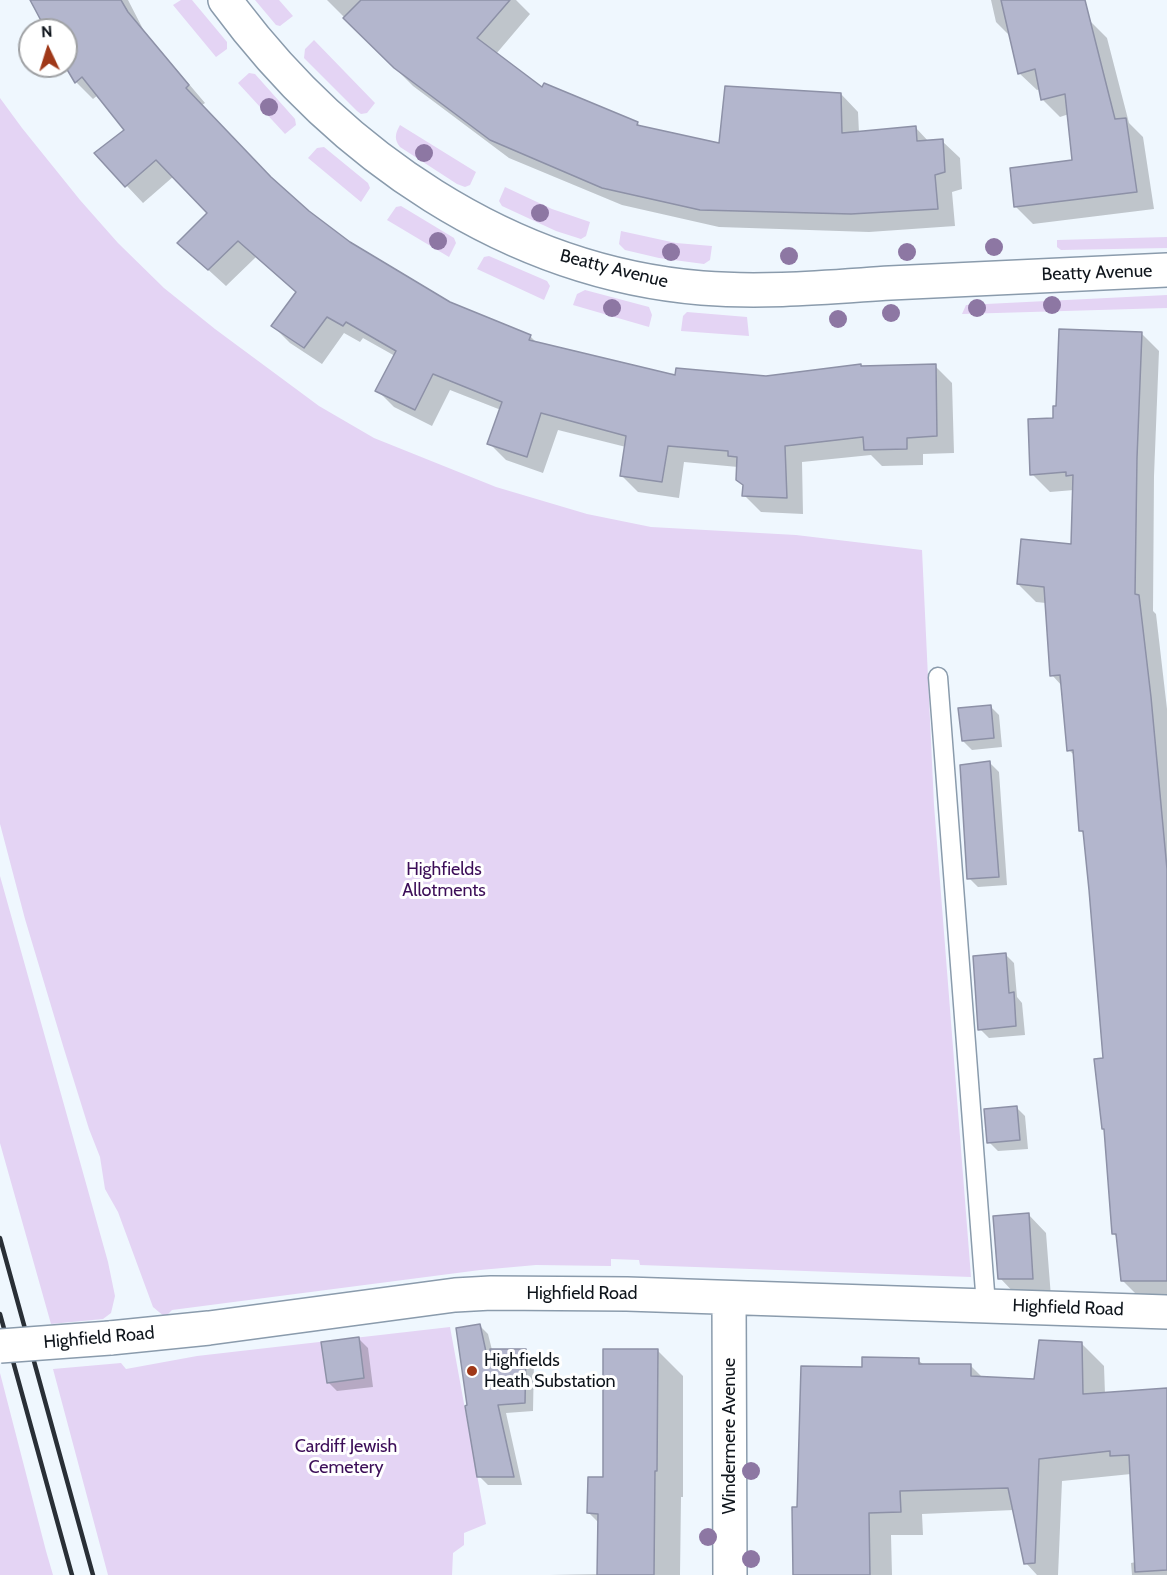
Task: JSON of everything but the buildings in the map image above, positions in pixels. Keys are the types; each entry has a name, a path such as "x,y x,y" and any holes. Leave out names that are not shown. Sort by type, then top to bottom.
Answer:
{"street":[{"name":"Beatty Avenue","path":"225,0 265,50 334,121 401,176 491,229 594,268 647,281 703,288 777,289 1167,270"},
{"name":"Highfield Road","path":"0,1346 209,1328 455,1295 491,1293 627,1294 1167,1312"},
{"name":"Windermere Avenue","path":"729,1298 730,1575"}],"lane":[{"path":"938,677 986,1305"}],"green space":[{"path":"181,0 192,0 227,42 227,49 216,57 173,5"},
{"path":"255,0 279,0 293,16 280,26 276,25"},
{"path":"314,40 375,103 367,113 361,114 357,111 304,58 305,49"},
{"path":"249,73 255,74 295,119 296,125 285,134 238,83"},
{"name":"Highfields Allotments","path":"0,98 80,200 118,243 164,288 319,406 374,438 496,487 587,514 651,527 796,535 922,550 934,805 971,1277 640,1265 639,1260 611,1259 611,1266 536,1265 480,1270 172,1310 165,1317 153,1307 118,1212 105,1189 100,1157 64,1049 25,919 0,824"},
{"path":"400,125 476,172 470,185 465,187 457,184 400,147 396,136"},
{"path":"324,147 368,183 370,188 361,202 308,158 317,148"},
{"path":"505,187 552,209 590,222 586,236 581,239 556,231 502,206 499,201"},
{"path":"401,206 454,238 456,243 449,257 387,220 396,207"},
{"path":"621,231 676,243 712,246 710,260 704,264 659,258 625,250 619,244"},
{"path":"1167,237 1167,248 1061,250 1057,247 1057,240"},
{"path":"489,256 547,281 550,286 544,300 477,269 484,257"},
{"path":"585,290 649,307 652,315 649,327 573,305 577,294"},
{"path":"1167,295 1167,308 962,314 966,305"},
{"path":"687,312 747,317 749,336 681,331 683,316"},
{"path":"0,876 108,1262 115,1296 111,1313 103,1319 51,1324 0,1143"},
{"name":"Cardiff Jewish Cemetery","path":"450,1327 486,1524 464,1533 464,1545 453,1553 452,1575 108,1575 53,1369 121,1363 126,1369 197,1356"},
{"path":"0,1373 46,1551 53,1575 0,1575"}],"railway":[{"path":"0,1238 93,1575"},
{"path":"0,1314 72,1575"}],"place":[{"name":"Highfields Heath Substation","path":"472,1371"}]}
